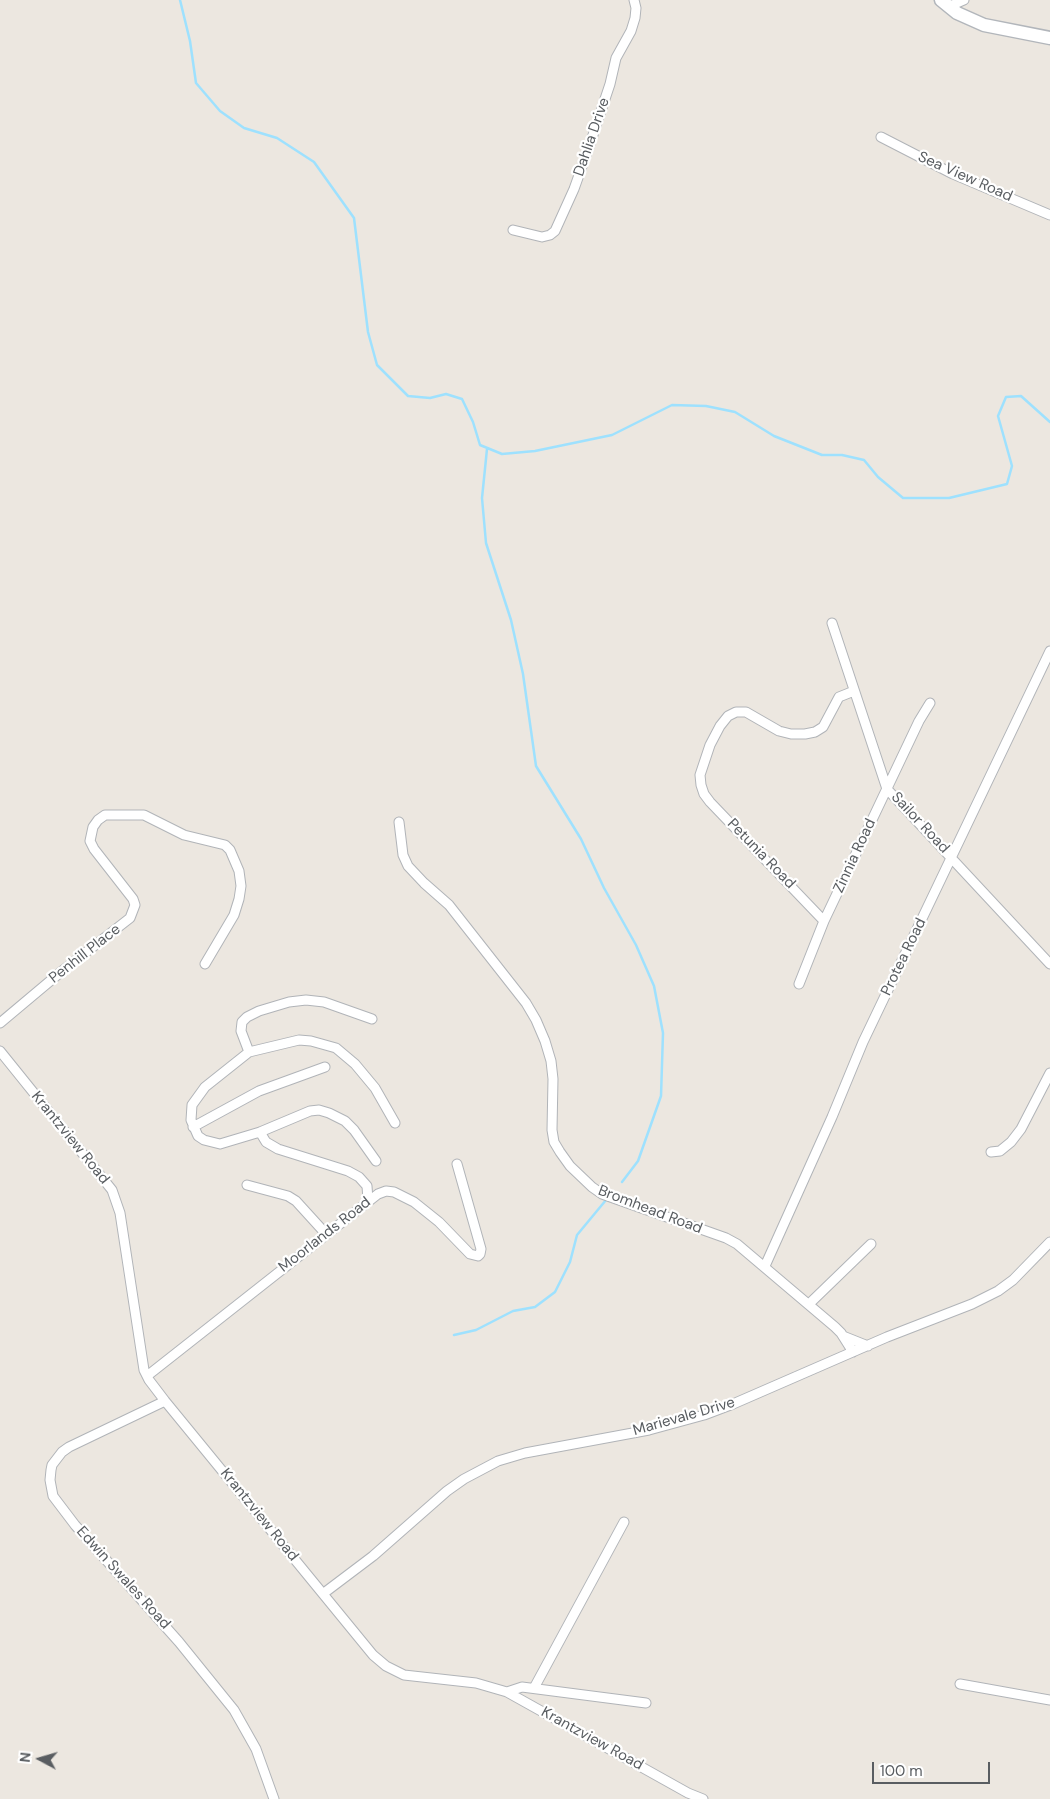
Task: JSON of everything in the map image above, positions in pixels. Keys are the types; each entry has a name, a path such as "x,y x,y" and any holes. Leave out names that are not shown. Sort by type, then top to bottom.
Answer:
{"main road":[{"path":"944,4 972,21 984,25 1050,38"}],"street":[{"name":"Dahlia Drive","path":"513,230 542,236 550,235 556,231 589,148 610,84 616,58 631,30 635,18 636,8 634,0"},
{"path":"944,4 964,0"},
{"name":"Sea View Road","path":"881,137 952,174 1050,215"},
{"name":"Sailor Road","path":"832,623 887,789 1050,964"},
{"name":"Protea Road","path":"765,1266 828,1126 863,1042 952,858 1042,664 1050,651"},
{"name":"Petunia Road","path":"824,921 710,802 700,785 700,775 710,745 720,726 728,716 736,712 746,712 780,731 791,734 805,734 815,732 823,727 839,697 854,691"},
{"name":"Zinnia Road","path":"799,984 824,921 919,721 930,703"},
{"name":"Penhill Place","path":"0,1022 130,918 135,906 130,893 90,841 93,827 105,815 144,815 184,835 225,845 230,850 239,871 241,886 239,899 234,915 205,964"},
{"name":"Bromhead Road","path":"399,822 403,855 408,866 449,905 526,1003 536,1020 551,1061 553,1079 553,1136 560,1152 570,1166 602,1194 726,1238 737,1244 809,1304 843,1336 853,1352"},
{"path":"249,1052 241,1032 242,1022 259,1011 289,1002 306,1000 324,1002 372,1019"},
{"path":"376,1161 354,1130 345,1121 319,1110 310,1111 260,1132 220,1144 204,1140 198,1136 193,1127 190,1112 197,1096 205,1087 249,1052 299,1040 324,1043 336,1048 355,1064 375,1088 395,1123"},
{"name":"Krantzview Road","path":"0,1051 112,1190 120,1213 144,1370 147,1376 165,1401 374,1655 394,1671 421,1678 476,1684 507,1692 703,1799"},
{"path":"193,1127 259,1091 325,1067"},
{"path":"991,1152 1000,1151 1012,1142 1021,1129 1050,1073"},
{"path":"260,1132 266,1142 278,1149 348,1171 359,1177 367,1186 368,1200"},
{"name":"Moorlands Road","path":"147,1376 368,1200 386,1191 402,1194 414,1202 439,1222 470,1254 478,1256 481,1250 457,1164"},
{"path":"248,1186 288,1196 296,1201 326,1234"},
{"name":"Marievale Drive","path":"324,1594 373,1556 464,1478 498,1461 525,1453 649,1430 704,1415 785,1383 853,1352 972,1304 998,1291 1013,1280 1050,1242"},
{"path":"809,1304 871,1244"},
{"path":"843,1336 868,1346"},
{"name":"Edwin Swales Road","path":"165,1401 62,1452 52,1465 51,1470 50,1480 54,1496 75,1525 179,1642 234,1710 256,1749 274,1799"},
{"path":"534,1688 624,1522"},
{"path":"960,1684 1050,1700"},
{"path":"507,1692 522,1687 646,1703"}],"waterway":[{"path":"180,0 190,41 196,83 220,111 244,128 277,138 314,162 354,218 368,332 377,365 408,396 430,398 446,394 462,399 473,422 480,445 502,454 535,451 612,435 672,405 706,406 735,412 774,436 822,455 842,455 864,460 878,477 903,498 949,498 1007,484 1012,466 998,416 1006,397 1021,396 1050,422"},
{"path":"487,449 482,498 486,543 511,620 523,674 536,766 581,839 604,888 636,945 654,986 663,1033 661,1096 638,1161 622,1182"},
{"path":"454,1335 476,1330 513,1311 535,1307 555,1292 570,1262 577,1235 606,1200"}]}
